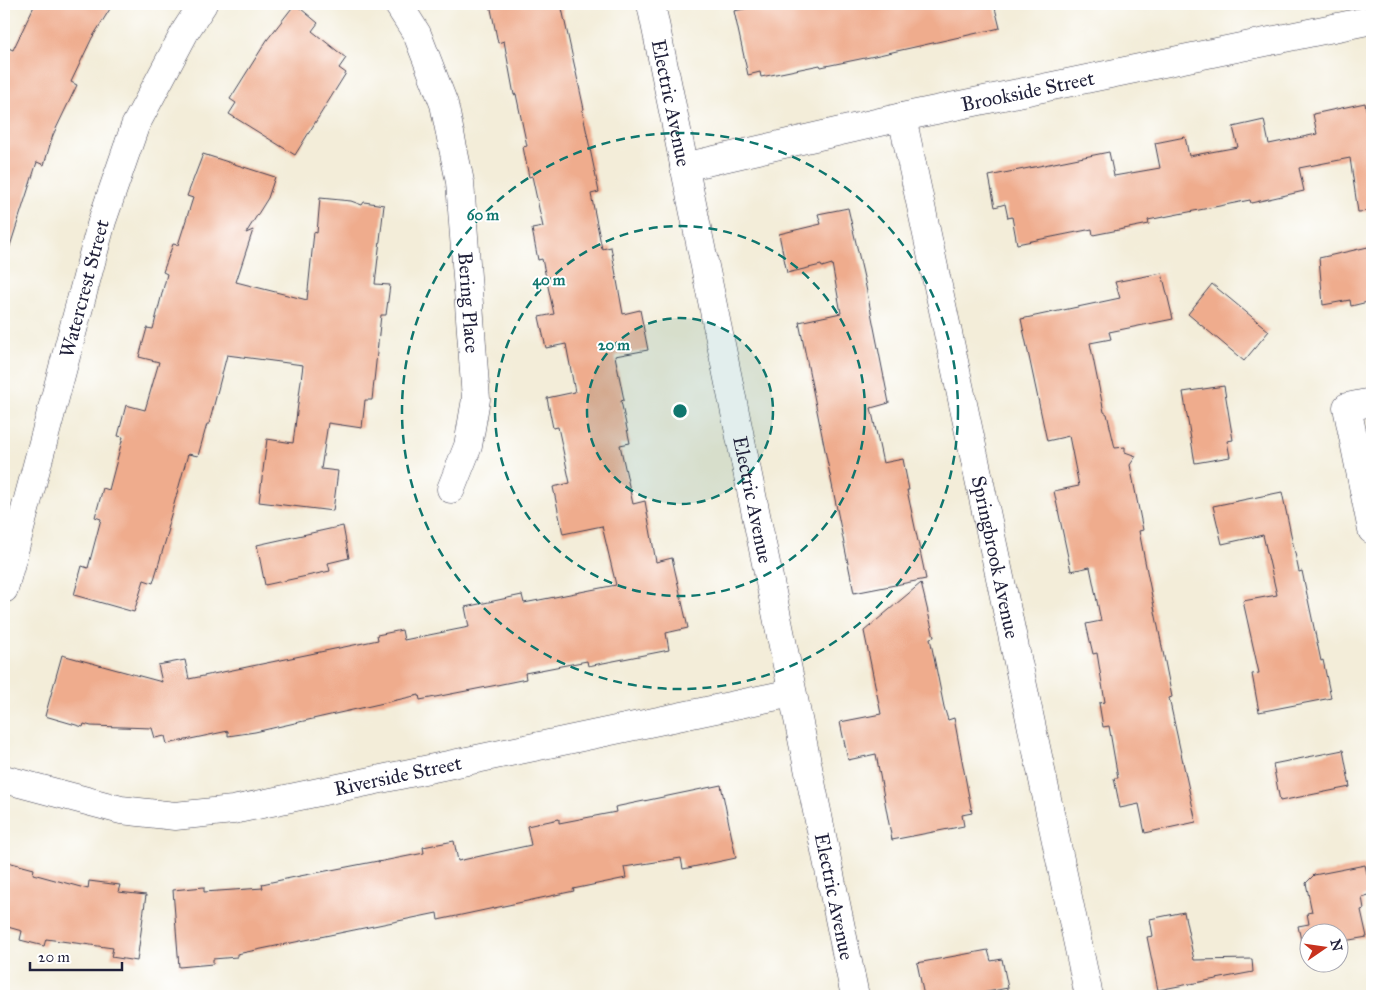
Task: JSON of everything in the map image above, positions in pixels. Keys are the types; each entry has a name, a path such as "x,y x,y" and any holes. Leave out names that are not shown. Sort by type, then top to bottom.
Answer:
{"street":[{"name":"Watercrest Street","path":"4,589 102,220 135,126 186,30 203,4"},
{"name":"Bering Place","path":"398,4 417,34 444,104 460,182 476,399 468,446 451,489"},
{"name":"Electric Avenue","path":"651,4 855,996"},
{"name":"Brookside Street","path":"684,167 902,117 1372,20"},
{"name":"Springbrook Avenue","path":"902,117 1089,996"},
{"path":"1360,405 1372,530"},
{"name":"Riverside Street","path":"4,779 120,810 175,816 233,810 792,693"}],"building":[{"path":"35,4 113,4 92,38 71,82 77,85 53,135 44,165 37,162 9,249 4,248 4,46 13,50"},
{"path":"295,4 318,23 312,31 346,58 339,68 346,73 295,155 229,114 236,103 230,99 267,40"},
{"path":"490,4 561,4 584,109 582,110 599,192 591,194 602,249 611,247 623,314 640,310 648,350 615,356 624,400 621,401 630,443 620,445 633,504 645,501 656,562 672,558 688,628 666,633 669,650 588,666 587,661 525,673 526,679 420,700 419,695 255,732 228,736 228,731 167,744 165,736 155,738 152,728 91,726 84,724 83,727 45,716 62,655 162,682 158,665 185,660 189,679 378,640 377,635 402,630 404,640 469,627 465,607 522,595 524,603 616,585 602,526 563,534 553,487 570,483 558,427 553,428 547,398 575,392 566,344 546,348 539,317 554,314 542,259 538,260 532,229 543,227 532,176 529,177 523,147 527,146 516,94 514,95 504,41 498,43"},
{"path":"768,4 994,4 1000,28 821,67 820,65 761,77 760,72 748,75 734,11"},
{"path":"1365,103 1372,140 1372,211 1358,212 1350,158 1299,168 1304,191 1251,203 1250,200 1148,220 1149,224 1093,235 1092,229 1017,244 1012,217 1008,218 1005,204 995,207 989,176 1109,152 1114,176 1160,168 1155,143 1185,137 1189,156 1238,147 1233,127 1264,120 1269,144 1317,134 1313,114"},
{"path":"203,154 275,177 268,198 246,233 253,230 236,282 307,300 314,232 317,233 320,198 351,201 362,205 364,202 384,205 375,284 390,285 386,315 381,315 372,400 365,400 362,428 328,423 321,469 338,471 333,511 259,502 267,439 293,443 303,365 227,355 209,424 207,424 198,456 188,454 153,583 144,580 134,612 74,595 82,566 88,568 101,519 95,517 103,488 109,490 123,437 118,436 126,405 145,410 159,362 139,357 147,328 153,329 167,274 163,272 173,244 178,245 193,198 187,196"},
{"path":"848,208 889,403 871,408 883,463 903,459 909,490 907,490 926,579 854,593 799,322 841,313 832,264 787,273 779,234 821,224 818,214"},
{"path":"1368,247 1372,266 1372,301 1351,306 1350,300 1323,305 1319,258"},
{"path":"1162,273 1173,319 1109,332 1111,339 1090,343 1104,412 1107,414 1115,448 1125,447 1125,452 1136,456 1130,465 1143,530 1139,531 1172,697 1169,698 1196,822 1145,833 1139,804 1120,808 1114,778 1118,778 1109,726 1103,727 1099,703 1105,702 1097,653 1093,654 1086,624 1101,621 1090,567 1071,571 1054,491 1079,486 1069,436 1047,441 1021,319 1120,298 1115,282"},
{"path":"1212,284 1269,331 1244,361 1188,314"},
{"path":"1224,386 1233,440 1227,441 1230,457 1195,463 1183,392"},
{"path":"1282,492 1299,572 1302,571 1321,661 1323,660 1331,698 1259,712 1252,674 1259,673 1243,601 1277,595 1263,535 1222,544 1213,506"},
{"path":"343,526 349,558 328,563 330,571 265,585 257,545"},
{"path":"921,583 934,637 930,638 944,707 948,720 954,718 972,813 962,815 964,826 892,840 876,754 848,760 840,722 881,714 864,631"},
{"path":"1343,750 1350,787 1280,801 1273,764"},
{"path":"721,785 736,858 683,869 681,858 624,867 626,878 573,889 574,891 438,920 437,913 237,954 237,957 213,959 213,964 179,967 173,890 204,887 204,892 263,888 262,884 424,853 423,847 454,841 458,861 531,845 527,826 559,819 559,823 616,812 615,807"},
{"path":"4,861 34,869 33,874 88,889 89,881 120,885 118,892 146,895 137,961 111,957 113,948 46,939 44,946 20,940 22,931 4,926"},
{"path":"1365,865 1372,894 1362,897 1364,909 1361,910 1367,937 1348,940 1348,922 1309,922 1307,913 1312,912 1306,883 1314,875"},
{"path":"1184,912 1194,960 1252,959 1253,972 1158,990 1147,937 1153,936 1150,919"},
{"path":"988,950 991,961 1002,959 1008,988 966,996 924,996 917,963"}]}
